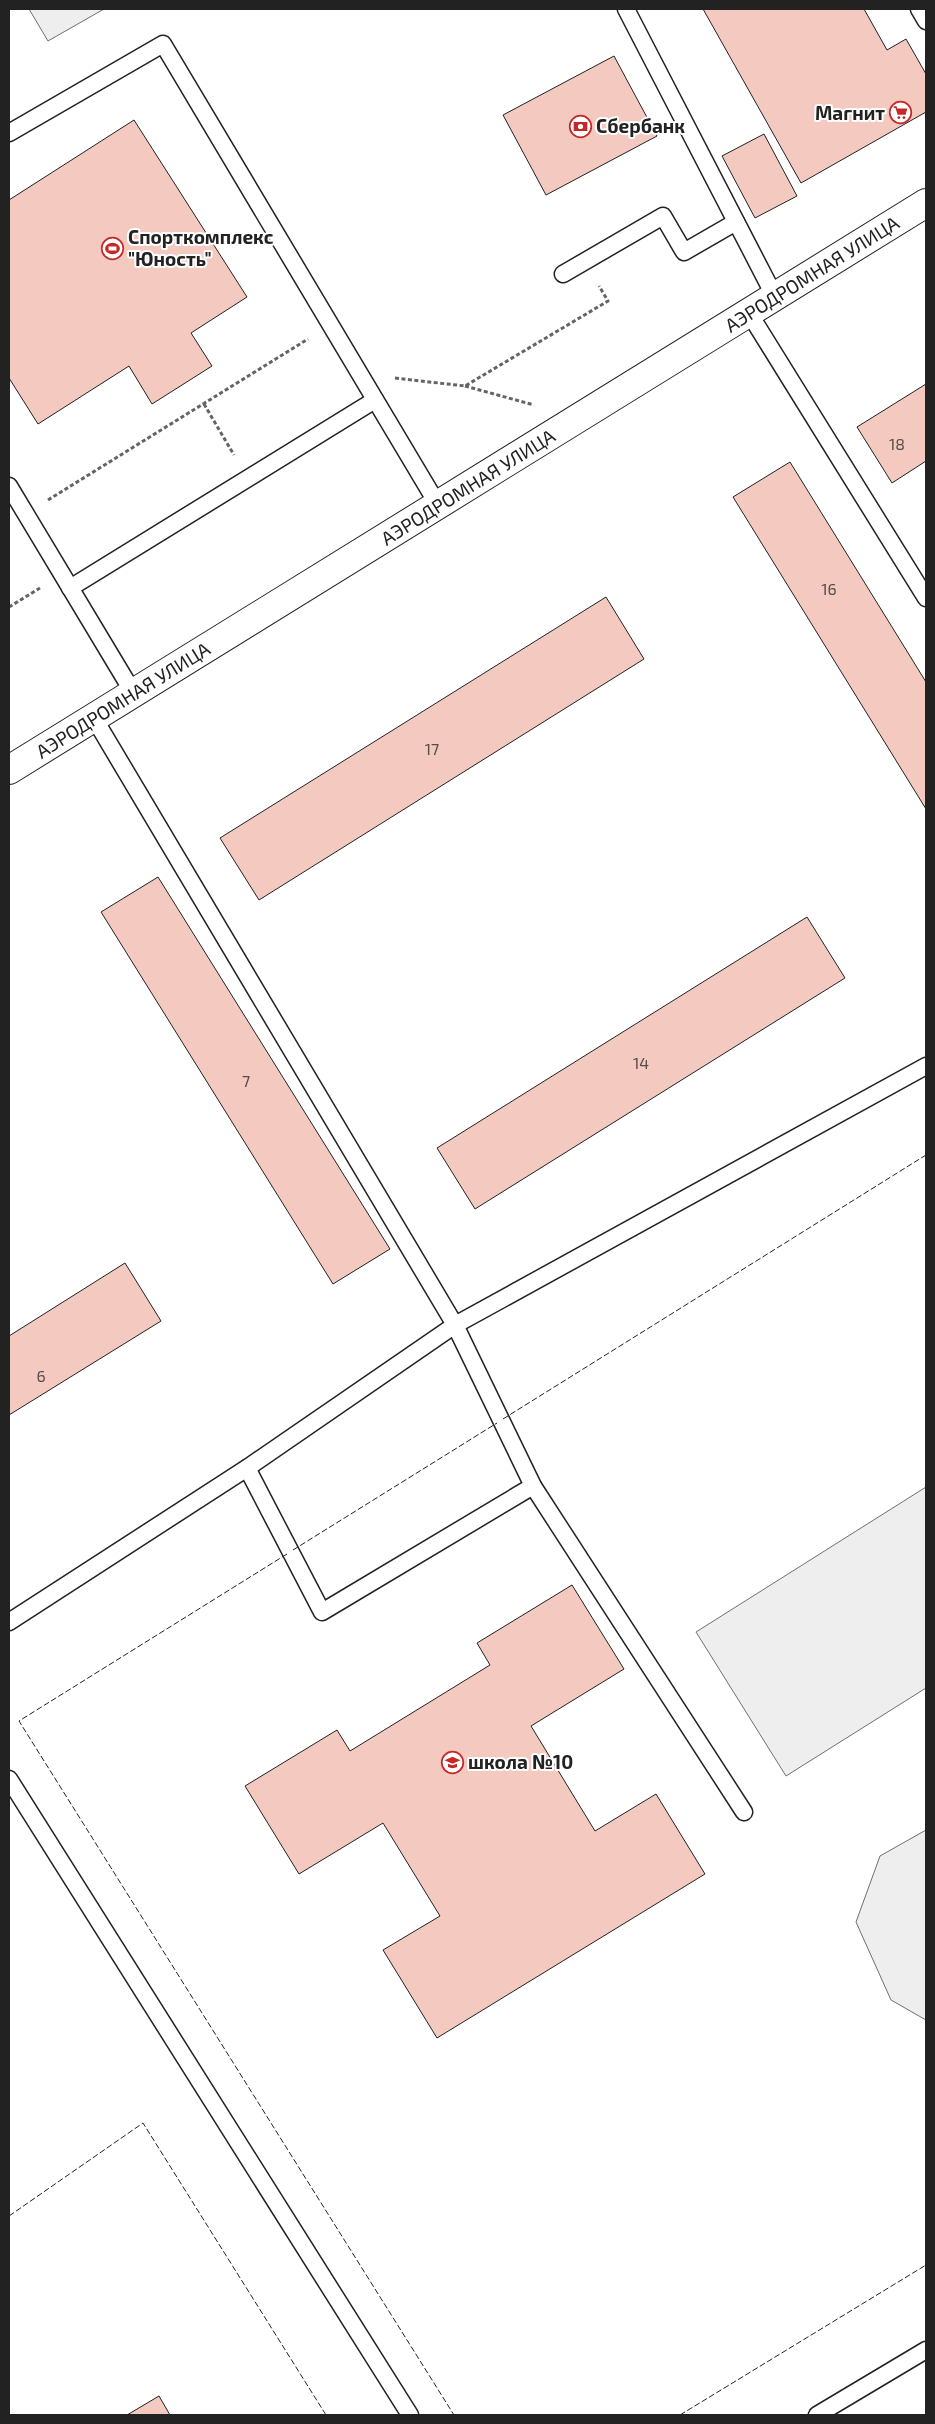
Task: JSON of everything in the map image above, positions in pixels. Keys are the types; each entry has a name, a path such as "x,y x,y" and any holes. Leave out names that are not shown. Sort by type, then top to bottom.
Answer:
{"street":[{"name":"АЭРОДРОМНАЯ УЛИЦА","path":"9,770 926,203"}],"lane":[{"path":"626,9 775,297"},
{"path":"919,9 926,22"},
{"path":"9,133 163,44 438,506"},
{"path":"563,274 663,216 684,252 736,222"},
{"path":"748,313 926,598"},
{"path":"70,588 375,400"},
{"path":"9,486 134,694"},
{"path":"94,718 456,1325 533,1486 744,1812"},
{"path":"9,1622 248,1468 456,1325 926,1066"},
{"path":"248,1468 322,1612 533,1486"},
{"path":"9,1779 410,2415"},
{"path":"817,2415 926,2350"}],"path":[{"path":"465,386 608,301 586,261"},
{"path":"26,514 330,325"},
{"path":"359,374 465,386 579,418"},
{"path":"204,404 236,458"},
{"path":"9,607 40,588 57,566"}],"shaded area":[{"path":"29,9 104,9 48,41"},
{"path":"926,1487 926,1688 786,1776 696,1632"},
{"path":"926,1830 926,2020 891,2000 856,1922 880,1856"}],"building":[{"path":"703,9 864,9 887,50 906,39 926,74 926,112 801,183"},
{"name":"Сбербанк","path":"614,56 657,136 546,195 503,115"},
{"name":"Спорткомплекс \"Юность\"","path":"134,120 247,297 191,333 212,366 152,404 129,366 38,424 9,378 9,200"},
{"path":"764,134 797,196 755,218 722,156"},
{"path":"926,384 926,461 892,483 857,427"},
{"path":"790,462 926,682 926,809 733,497"},
{"path":"606,597 644,659 259,900 220,838"},
{"path":"158,877 390,1249 333,1284 101,912"},
{"path":"807,917 845,978 475,1209 437,1148"},
{"path":"125,1263 161,1321 9,1415 9,1336"},
{"path":"572,1585 624,1669 531,1726 595,1831 656,1794 705,1874 437,2038 383,1950 440,1916 383,1823 299,1874 245,1786 337,1730 350,1751 490,1665 477,1643"},
{"path":"159,2396 170,2415 127,2415"}],"fence":[{"path":"503,1419 926,1155"},
{"path":"293,1550 497,1423"},
{"path":"287,1554 19,1721 454,2415"},
{"path":"9,2216 143,2123 326,2415"},
{"path":"680,2415 926,2265"}],"place":[{"name":"Магнит","path":"901,113"},
{"name":"Сбербанк","path":"580,126"},
{"name":"Спорткомплекс \"Юность\"","path":"112,248"},
{"name":"школа №10","path":"452,1762"}]}
